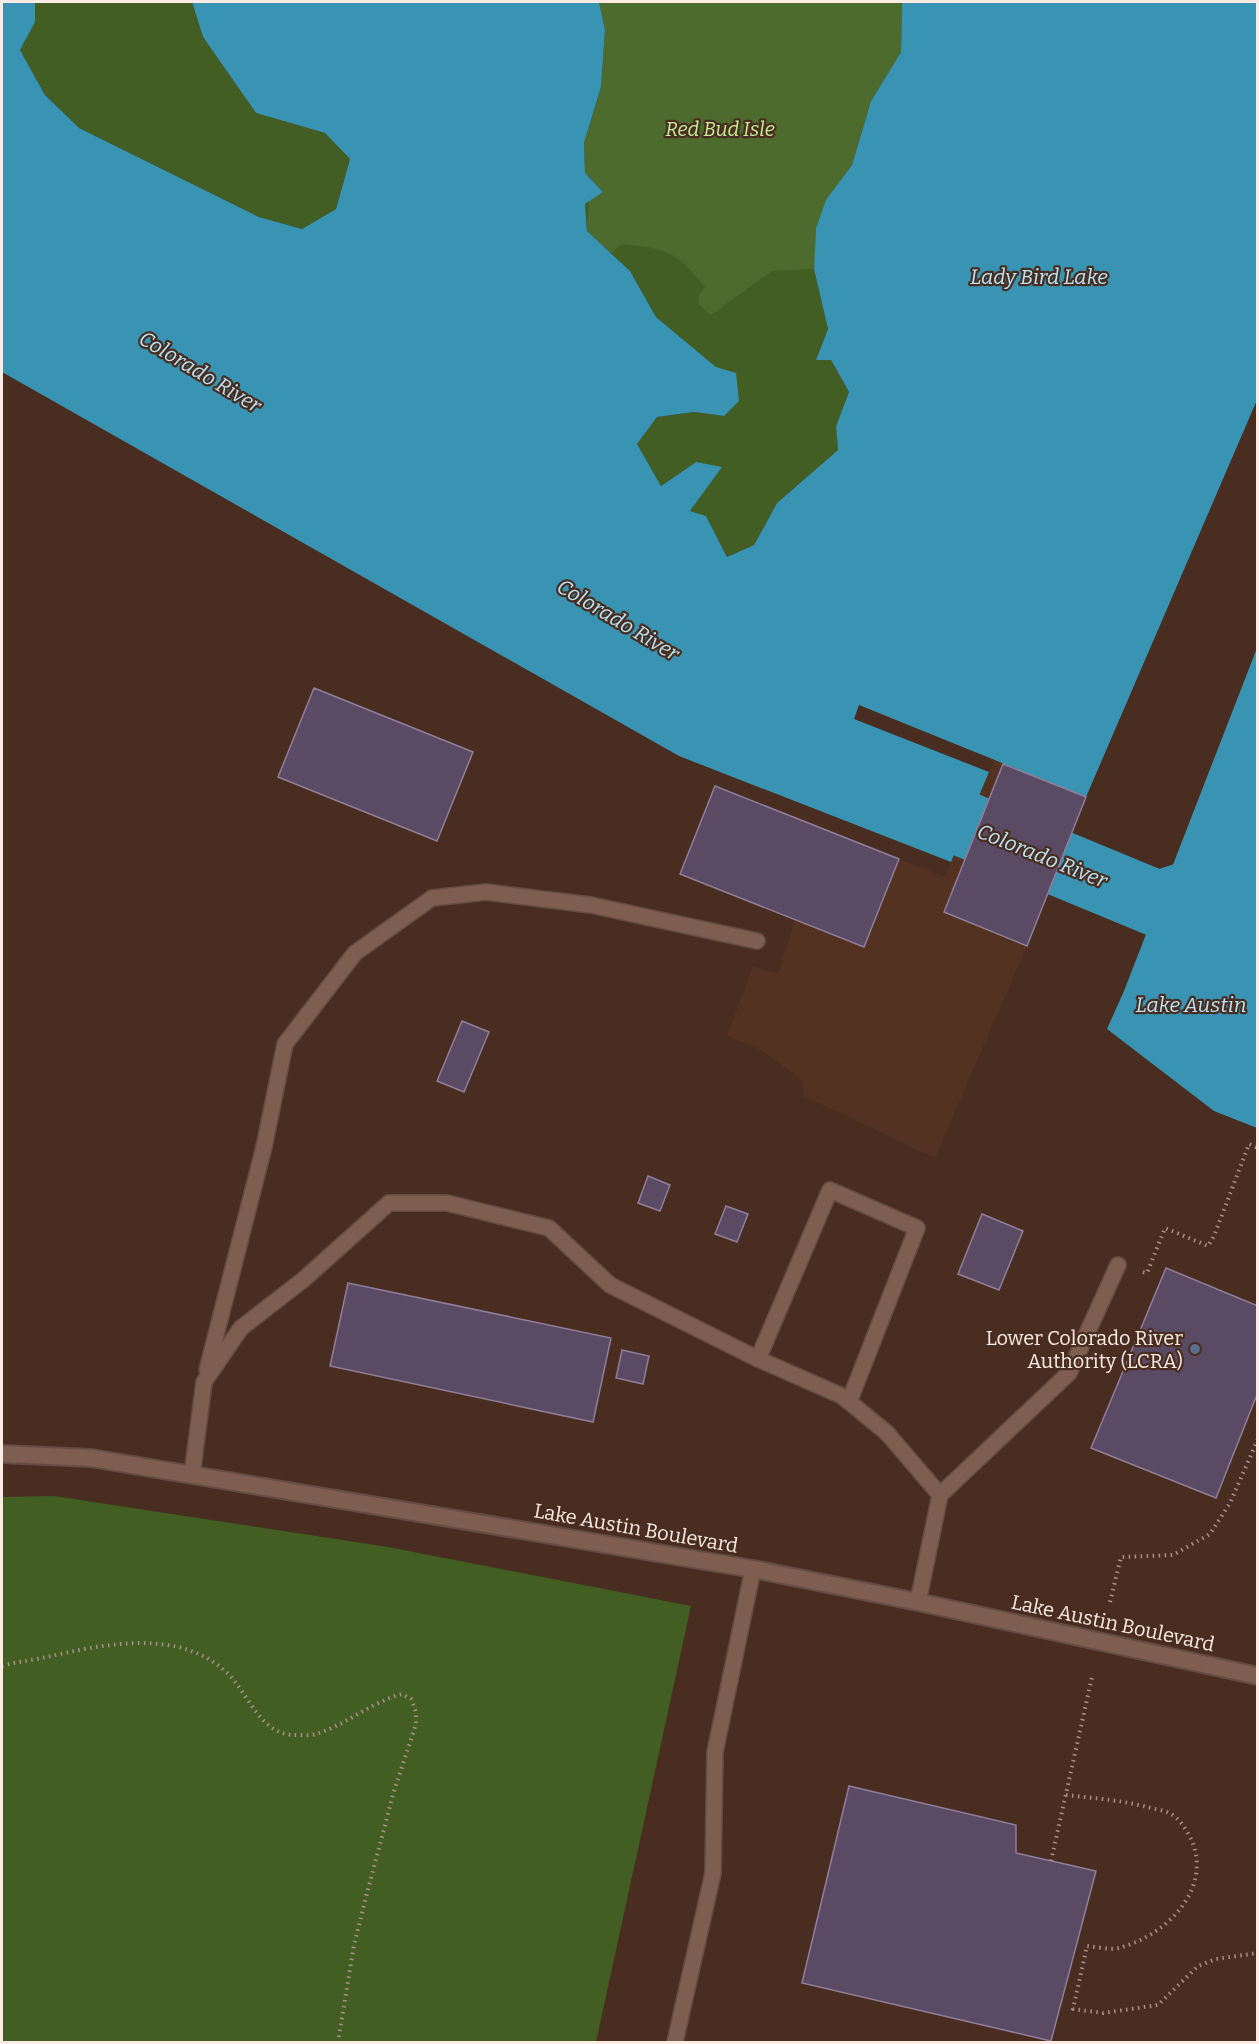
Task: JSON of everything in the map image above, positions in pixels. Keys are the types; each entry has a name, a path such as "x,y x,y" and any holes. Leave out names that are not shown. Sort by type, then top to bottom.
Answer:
{"street":[{"name":"Lake Austin Boulevard","path":"2,1454 91,1458 753,1569 918,1602 1257,1676"}],"lane":[{"path":"192,1475 204,1382 264,1147 285,1044 355,952 432,898 486,892 591,905 758,941"},
{"path":"758,1359 830,1190 917,1228 849,1402"},
{"path":"204,1382 241,1328 303,1280 389,1203 447,1203 549,1228 610,1285 758,1359 842,1396 887,1433 940,1495"},
{"path":"918,1602 940,1495 1069,1373 1118,1265"},
{"path":"675,2043 713,1873 715,1752 753,1569"}],"path":[{"path":"1118,1265 1147,1273 1165,1228 1208,1246 1214,1236 1249,1144 1257,1148"},
{"path":"1110,1602 1121,1557 1173,1555 1210,1534 1230,1503 1257,1439"},
{"path":"2,1666 125,1643 179,1647 205,1656 226,1672 255,1712 271,1727 290,1735 314,1735 386,1698 402,1694 411,1699 416,1712 416,1724 394,1791 367,1891 354,1945 338,2043"},
{"path":"1051,1861 1092,1677"},
{"path":"1066,1794 1125,1801 1169,1813 1179,1819 1197,1855 1195,1882 1187,1901 1174,1918 1148,1936 1117,1948 1087,1946 1073,2009 1103,2013 1158,2005 1197,1966 1216,1959 1257,1953"}],"shaded area":[{"path":"994,760 1086,797 1027,946 935,1158 804,1096 802,1080 763,1051 727,1036 753,966 778,974 795,920 864,947 899,859 945,877"}],"green space":[{"path":"35,2 192,2 203,37 256,113 325,133 350,159 336,209 302,229 259,217 79,128 45,95 20,50 35,22"},
{"name":"Red Bud Isle","path":"599,2 905,2 814,269 828,329 816,360 831,360 849,392 836,426 838,450 777,503 754,545 727,557 706,516 690,511 721,468 696,462 661,486 637,444 657,417 694,412 724,416 716,367 656,317 630,271 587,231 585,204 603,192 605,30"},
{"name":"Red Bud Isle","path":"599,2 905,2 902,5 901,52 871,101 852,165 826,200 816,228 814,269 772,271 711,315 699,305 699,295 705,287 677,258 660,250 622,244 611,253 587,231 589,201 603,192 585,173 584,143 601,87 605,30"},
{"path":"54,1496 388,1547 691,1606 596,2042 2,2042 2,1497"}],"water":[{"name":"Lady Bird Lake","path":"2,2 35,2 35,22 20,50 45,95 79,128 259,217 302,229 336,209 350,159 325,133 256,113 203,37 192,2 599,2 605,30 601,87 584,143 585,173 603,192 585,204 587,231 630,271 656,317 716,367 736,373 739,401 724,416 694,412 657,417 637,444 661,486 696,462 722,467 690,511 706,516 727,557 754,545 777,503 838,450 836,426 849,392 831,360 816,360 828,329 814,269 816,228 826,200 852,165 871,101 901,52 902,4 905,2 1257,2 1257,400 1086,797 859,705 854,719 989,772 951,862 679,756 2,372"},
{"name":"Lake Austin","path":"1257,648 1257,1128 1214,1111 1107,1029 1124,991"}],"building":[{"path":"314,688 473,752 437,841 278,777"},
{"path":"1003,764 1086,797 1027,946 944,912"},
{"path":"715,786 899,859 864,947 680,874"},
{"path":"462,1021 489,1032 464,1092 437,1081"},
{"path":"648,1176 670,1185 660,1211 638,1203"},
{"path":"726,1206 748,1214 737,1242 715,1234"},
{"path":"982,1214 1023,1231 999,1290 958,1274"},
{"name":"Lower Colorado River Authority (LCRA)","path":"1166,1268 1258,1306 1258,1392 1216,1498 1091,1448"},
{"path":"348,1283 611,1338 593,1422 330,1366"},
{"path":"622,1350 649,1356 643,1384 616,1378"},
{"path":"849,1786 1016,1825 1016,1853 1096,1871 1051,2041 802,1983"}],"waterway":[{"name":"Colorado River","path":"887,779 962,823 1158,904 1258,871"}],"place":[{"name":"Lower Colorado River Authority (LCRA)","path":"1195,1349"}]}
